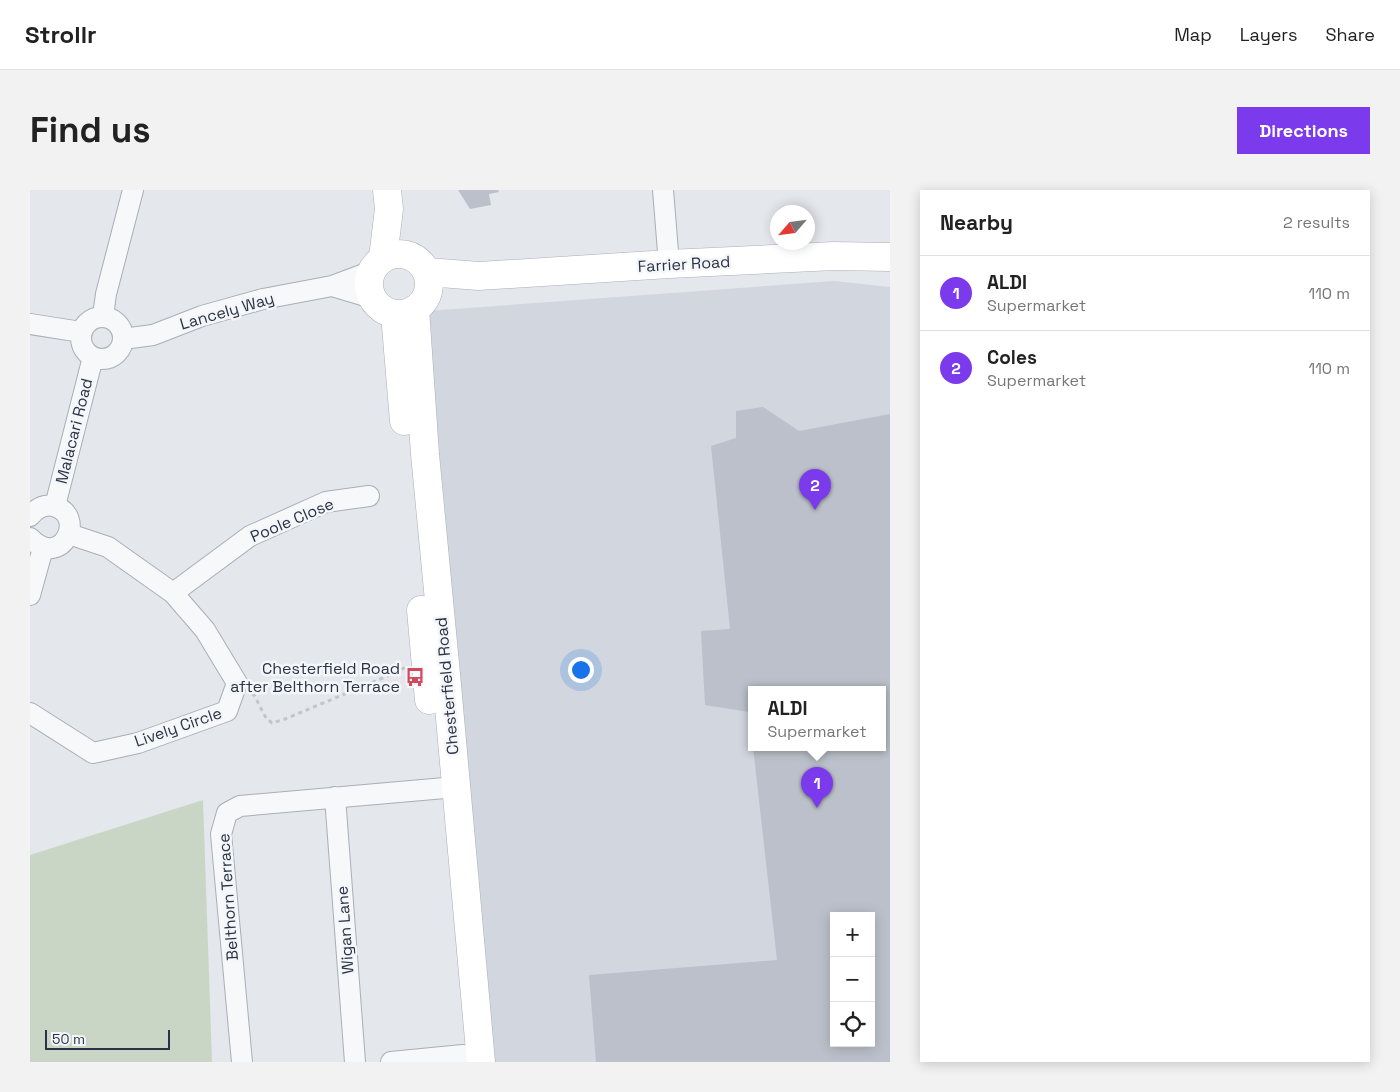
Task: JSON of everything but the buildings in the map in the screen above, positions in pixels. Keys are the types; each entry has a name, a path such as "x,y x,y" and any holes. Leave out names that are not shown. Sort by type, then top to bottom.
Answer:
{"street":[{"path":"103,316 106,294 133,190"},
{"path":"663,190 669,264"},
{"path":"386,261 413,257 421,264 416,296 384,310 372,298 369,281 386,261 388,200"},
{"name":"Farrier Road","path":"416,296 479,276 834,256 890,257"},
{"name":"Lancely Way","path":"123,339 153,335 202,316 263,299 332,286 386,261"},
{"name":"Lancely Way","path":"332,286 372,298"},
{"name":"Chesterfield Road","path":"416,296 419,484 425,657 447,788"},
{"path":"103,316 111,318 121,328 122,347 111,357 104,359 92,357 82,346 81,332 84,325 90,320 103,316"},
{"path":"30,324 81,332"},
{"name":"Malacari Road","path":"55,506 92,357"},
{"name":"Chesterfield Road","path":"419,484 461,941 469,1060"},
{"name":"Poole Close","path":"172,593 250,536 326,502 369,496"},
{"path":"30,516 34,510 41,507 47,505 55,506 66,514 70,526 69,534 60,546 51,548 37,543 30,595"},
{"path":"69,534 108,547 172,593 205,630 237,683"},
{"name":"Lively Circle","path":"30,713 93,753 138,742 227,712 237,683"},
{"name":"Belthorn Terrace","path":"242,1062 221,834 227,813 240,806 447,788"},
{"name":"Wigan Lane","path":"335,797 355,1062"},
{"path":"391,1062 469,1060"}],"path":[{"path":"237,683 254,695 266,718 272,723 286,719 390,675 425,657"}],"shaded area":[{"path":"834,281 890,287 890,1062 493,1062 427,311"}],"green space":[{"path":"203,800 212,1062 30,1062 30,855"}],"place":[{"name":"Coles","path":"815,510"},
{"name":"Chesterfield Road after Belthorn Terrace","path":"415,677"},
{"name":"ALDI","path":"817,808"}]}
